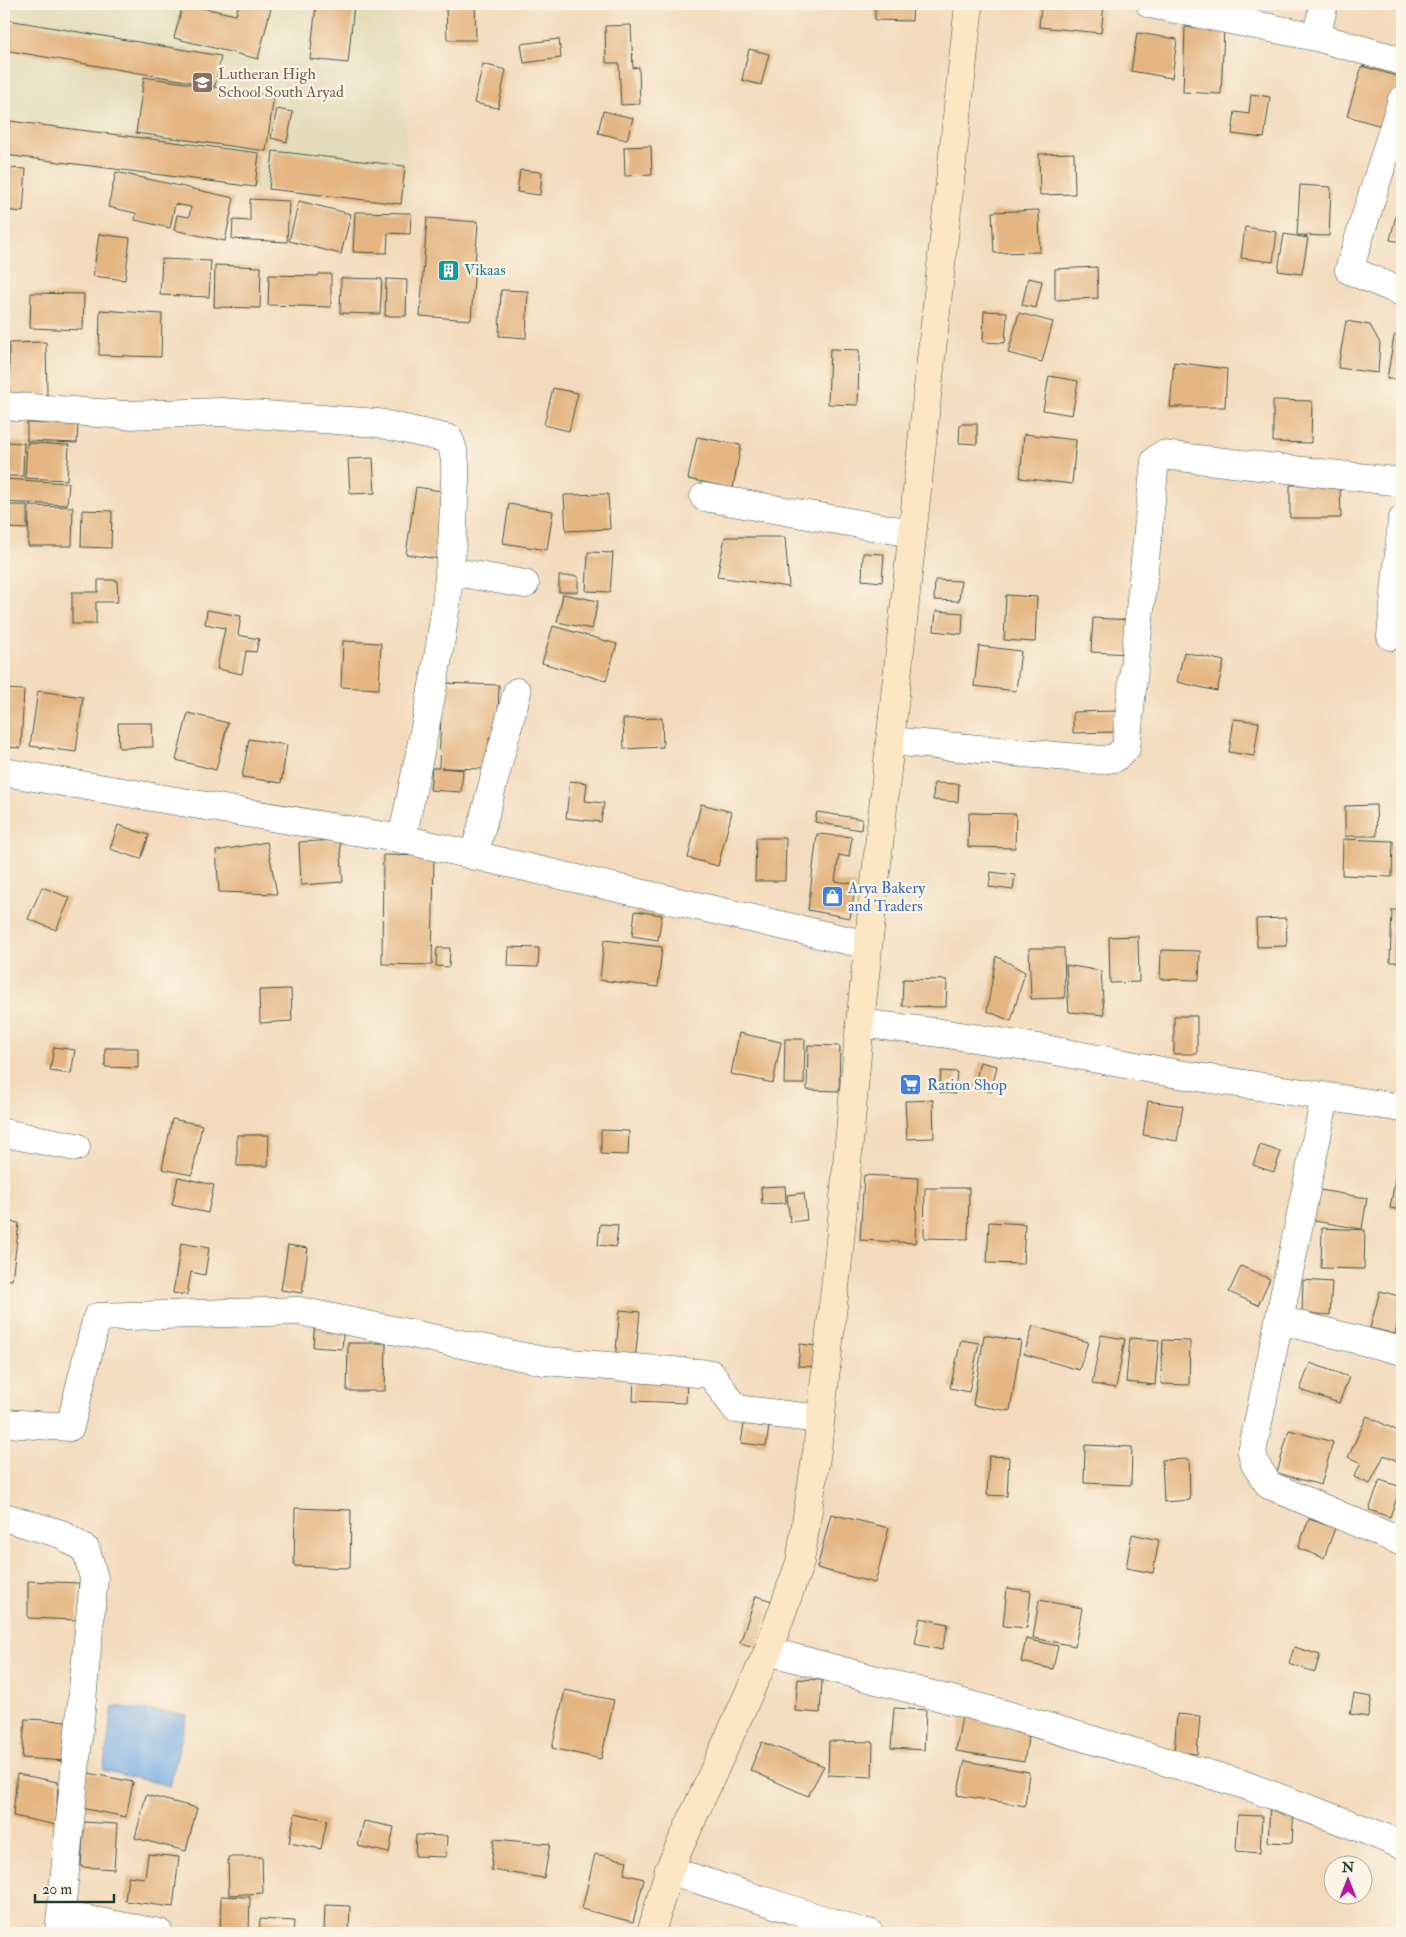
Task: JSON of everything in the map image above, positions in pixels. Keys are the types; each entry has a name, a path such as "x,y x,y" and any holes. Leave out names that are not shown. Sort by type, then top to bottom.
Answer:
{"main road":[{"path":"651,1933 669,1870 768,1651 800,1562 820,1419 839,1252 868,945 969,4"}],"street":[{"path":"1150,4 1316,37 1402,61"},
{"path":"1316,37 1324,4"},
{"path":"1402,100 1349,270 1402,292"},
{"path":"4,406 126,415 222,412 378,423 449,439 454,448 455,467 454,539 434,685 402,839"},
{"path":"890,741 1101,760 1115,758 1126,748 1155,462 1162,455 1402,482"},
{"path":"704,497 912,532"},
{"path":"1391,636 1402,520"},
{"path":"449,571 525,584"},
{"path":"474,856 517,692"},
{"path":"4,772 402,839 868,945"},
{"path":"860,1022 1046,1049 1178,1074 1402,1108"},
{"path":"1326,1097 1252,1452 1254,1464 1269,1485 1402,1542"},
{"path":"4,1133 76,1147"},
{"path":"4,1423 70,1427 97,1317 299,1311 544,1361 711,1374 736,1409 820,1419"},
{"path":"1279,1320 1402,1351"},
{"path":"4,1517 61,1534 86,1550 94,1578 60,1924 159,1933"},
{"path":"768,1651 1004,1714 1242,1784 1402,1845"},
{"path":"669,1870 731,1892 790,1908 863,1933 869,1933"}],"shaded area":[{"name":"Lutheran High School South Aryad","path":"4,4 393,4 413,206 4,162"}],"water":[{"path":"113,1706 187,1715 170,1786 103,1770"}],"building":[{"path":"183,4 236,15 239,4 272,4 258,59 174,38"},
{"path":"316,4 354,4 348,63 310,59"},
{"path":"446,4 475,4 476,40 447,40"},
{"path":"875,4 913,4 912,21 875,20"},
{"path":"1041,4 1104,4 1101,33 1039,27"},
{"path":"8,20 221,56 215,86 4,50"},
{"path":"631,25 633,68 639,67 640,104 621,105 619,63 606,63 605,26"},
{"path":"1185,27 1224,29 1221,94 1183,92"},
{"path":"1137,33 1177,39 1172,78 1131,71"},
{"path":"559,39 561,58 524,63 521,44"},
{"path":"749,49 769,54 761,85 742,80"},
{"path":"483,64 506,70 498,108 474,103"},
{"path":"1362,66 1400,77 1385,127 1347,116"},
{"path":"144,77 274,96 266,151 136,133"},
{"path":"1251,94 1270,97 1264,138 1232,134 1235,112 1249,114"},
{"path":"277,109 293,112 287,142 271,138"},
{"path":"603,111 633,118 627,140 598,133"},
{"path":"10,121 259,153 255,187 5,155"},
{"path":"651,146 652,175 625,176 624,147"},
{"path":"273,151 405,166 401,204 269,189"},
{"path":"1074,153 1075,194 1040,195 1039,154"},
{"path":"4,168 26,169 23,212 4,210"},
{"path":"520,170 542,172 540,195 517,192"},
{"path":"116,172 234,198 225,241 174,230 177,215 189,217 191,207 175,204 170,228 135,220 136,213 108,207"},
{"path":"1300,185 1331,187 1329,236 1297,235"},
{"path":"250,199 289,201 287,242 232,239 233,220 250,221"},
{"path":"299,201 351,214 341,254 289,241"},
{"path":"1039,210 1040,252 994,253 992,212"},
{"path":"1397,211 1402,212 1402,242 1390,240"},
{"path":"355,212 411,213 410,234 388,233 387,253 353,252"},
{"name":"Vikaas","path":"427,218 478,222 471,320 420,316"},
{"path":"1245,227 1277,232 1273,262 1241,258"},
{"path":"99,234 130,238 125,280 93,276"},
{"path":"1284,234 1308,238 1302,274 1278,271"},
{"path":"162,259 211,261 209,297 160,295"},
{"path":"215,265 261,267 260,308 214,307"},
{"path":"1097,267 1098,298 1055,300 1055,269"},
{"path":"319,274 331,274 331,307 268,305 269,275 318,276"},
{"path":"341,278 382,279 380,314 340,313"},
{"path":"1028,278 1042,281 1036,308 1022,305"},
{"path":"386,279 407,280 406,316 385,316"},
{"path":"501,290 528,291 526,338 499,336"},
{"path":"31,293 84,294 83,330 30,328"},
{"path":"100,310 162,314 161,357 99,355"},
{"path":"984,311 1007,312 1005,343 983,342"},
{"path":"1019,313 1053,322 1042,362 1008,353"},
{"path":"1346,321 1370,325 1380,343 1378,373 1338,368"},
{"path":"1402,333 1402,379 1387,379 1394,336"},
{"path":"46,342 47,395 9,395 9,343"},
{"path":"830,349 859,350 858,405 828,404"},
{"path":"1174,362 1227,369 1225,407 1170,407"},
{"path":"1049,376 1078,381 1072,415 1043,410"},
{"path":"553,388 578,393 569,431 544,425"},
{"path":"1273,400 1312,401 1311,443 1273,442"},
{"path":"27,423 78,424 77,443 27,441"},
{"path":"960,424 977,424 977,444 959,443"},
{"path":"1024,434 1076,440 1072,484 1020,478"},
{"path":"697,437 741,445 733,488 688,479"},
{"path":"4,442 24,443 23,476 4,476"},
{"path":"27,443 69,445 67,480 25,478"},
{"path":"373,458 375,493 350,494 348,459"},
{"path":"4,479 69,483 67,505 4,502"},
{"path":"1340,484 1341,518 1290,518 1290,485"},
{"path":"416,487 448,492 438,559 406,554"},
{"path":"608,494 610,529 566,531 564,495"},
{"path":"509,504 553,511 547,550 503,543"},
{"path":"4,505 27,505 27,529 4,528"},
{"path":"29,506 73,507 72,546 28,546"},
{"path":"82,510 112,511 111,548 81,547"},
{"path":"725,537 785,537 789,587 717,577"},
{"path":"588,552 613,553 610,592 586,591"},
{"path":"863,553 884,554 882,582 862,580"},
{"path":"559,576 578,576 578,592 559,592"},
{"path":"98,580 117,580 118,602 96,602 96,624 72,624 72,592 98,592"},
{"path":"935,580 961,581 959,601 934,600"},
{"path":"563,594 598,601 592,629 557,622"},
{"path":"1006,595 1037,597 1035,642 1004,640"},
{"path":"207,610 241,616 238,635 259,639 256,652 246,651 242,674 217,669 225,628 205,624"},
{"path":"936,611 963,613 962,634 934,631"},
{"path":"1093,618 1132,620 1131,654 1091,652"},
{"path":"553,626 617,644 606,681 542,663"},
{"path":"343,641 381,643 379,689 341,687"},
{"path":"979,646 1021,651 1016,691 974,686"},
{"path":"1184,652 1224,661 1217,691 1177,682"},
{"path":"442,683 499,685 497,737 489,737 488,769 441,768 463,770 461,792 430,790 432,768 439,768"},
{"path":"4,689 24,690 21,748 4,747"},
{"path":"38,691 83,697 76,752 30,746"},
{"path":"1116,711 1116,732 1073,733 1073,712"},
{"path":"188,713 228,723 216,770 176,760"},
{"path":"662,718 663,747 624,749 623,719"},
{"path":"1234,719 1259,722 1254,756 1229,752"},
{"path":"118,723 152,723 153,747 119,748"},
{"path":"249,739 287,745 281,783 242,777"},
{"path":"570,781 587,783 585,801 604,803 601,822 566,818"},
{"path":"934,783 959,784 958,802 933,800"},
{"path":"701,804 732,812 718,866 688,858"},
{"path":"1376,805 1377,836 1345,836 1345,806"},
{"path":"817,812 862,819 861,830 815,822"},
{"path":"969,813 1016,814 1015,848 968,847"},
{"path":"118,825 149,835 141,859 110,849"},
{"path":"817,834 852,837 849,857 839,855 835,881 856,884 850,918 808,910"},
{"path":"756,838 786,838 785,881 755,881"},
{"path":"1343,839 1393,841 1392,877 1342,875"},
{"path":"340,840 343,882 301,885 299,842"},
{"path":"267,842 277,894 219,892 216,851"},
{"path":"383,855 434,856 432,965 382,964"},
{"path":"991,872 1015,875 1013,890 989,887"},
{"path":"42,887 70,898 56,930 28,919"},
{"path":"1392,910 1402,910 1402,962 1390,962"},
{"path":"635,911 662,915 658,940 632,936"},
{"path":"1286,918 1287,946 1257,947 1256,919"},
{"path":"1138,936 1139,982 1110,983 1109,937"},
{"path":"604,940 662,947 658,987 600,980"},
{"path":"509,947 539,948 538,967 508,966"},
{"path":"437,948 450,948 449,967 436,966"},
{"path":"1029,948 1064,948 1065,998 1031,999"},
{"path":"1161,950 1200,951 1199,980 1160,979"},
{"path":"996,956 1025,972 1011,1021 987,1011"},
{"path":"1066,965 1101,971 1104,1015 1069,1012"},
{"path":"903,979 947,980 946,1007 902,1006"},
{"path":"291,989 292,1021 260,1023 259,990"},
{"path":"1174,1016 1197,1016 1197,1054 1174,1054"},
{"path":"739,1033 781,1042 773,1083 731,1074"},
{"path":"785,1039 805,1039 804,1084 784,1084"},
{"path":"808,1045 840,1046 839,1091 807,1090"},
{"path":"54,1047 75,1050 71,1074 50,1071"},
{"path":"105,1048 138,1048 138,1068 105,1067"},
{"path":"980,1062 997,1066 991,1092 974,1088"},
{"path":"941,1071 957,1072 955,1094 939,1092"},
{"path":"933,1100 934,1138 907,1139 905,1101"},
{"path":"1148,1101 1183,1106 1177,1141 1143,1135"},
{"path":"172,1119 202,1125 192,1175 162,1169"},
{"path":"601,1130 629,1131 628,1155 601,1154"},
{"path":"237,1135 269,1135 268,1166 237,1166"},
{"path":"1260,1145 1281,1152 1274,1172 1253,1165"},
{"path":"1402,1148 1402,1210 1390,1208"},
{"path":"864,1175 918,1178 915,1243 860,1240"},
{"path":"178,1177 214,1185 208,1213 172,1205"},
{"path":"785,1186 786,1203 762,1204 761,1187"},
{"path":"925,1188 969,1188 968,1239 924,1238"},
{"path":"1314,1189 1367,1198 1362,1229 1309,1220"},
{"path":"804,1193 807,1220 790,1222 787,1195"},
{"path":"4,1221 19,1223 12,1280 4,1279"},
{"path":"989,1222 1025,1224 1023,1264 987,1263"},
{"path":"600,1224 618,1225 616,1247 598,1245"},
{"path":"1322,1228 1365,1230 1364,1269 1321,1268"},
{"path":"181,1243 209,1248 205,1275 191,1272 187,1295 173,1293"},
{"path":"288,1245 308,1248 302,1293 281,1290"},
{"path":"1241,1266 1270,1279 1258,1305 1229,1292"},
{"path":"1303,1280 1332,1282 1330,1315 1302,1313"},
{"path":"1380,1291 1402,1297 1395,1334 1370,1328"},
{"path":"620,1310 640,1312 635,1361 615,1359"},
{"path":"315,1320 344,1322 342,1349 313,1347"},
{"path":"1033,1326 1088,1342 1079,1370 1024,1354"},
{"path":"984,1335 1021,1341 1010,1411 973,1405"},
{"path":"1101,1335 1125,1339 1116,1388 1092,1384"},
{"path":"1130,1338 1159,1340 1155,1385 1126,1382"},
{"path":"961,1340 979,1343 969,1392 950,1388"},
{"path":"1163,1340 1190,1341 1189,1385 1161,1384"},
{"path":"348,1343 386,1343 385,1391 347,1391"},
{"path":"800,1344 818,1346 816,1367 798,1366"},
{"path":"1310,1363 1349,1377 1339,1403 1300,1390"},
{"path":"634,1377 687,1380 686,1403 633,1401"},
{"path":"1367,1416 1402,1433 1402,1463 1384,1455 1370,1484 1354,1477 1361,1463 1348,1457"},
{"path":"744,1424 769,1427 766,1446 741,1443"},
{"path":"1289,1430 1333,1442 1321,1485 1277,1473"},
{"path":"1085,1445 1132,1447 1131,1485 1084,1483"},
{"path":"989,1456 1009,1457 1007,1496 987,1495"},
{"path":"1189,1459 1190,1500 1164,1502 1162,1460"},
{"path":"1380,1480 1401,1487 1390,1517 1369,1510"},
{"path":"295,1508 351,1510 350,1568 294,1566"},
{"path":"831,1514 889,1528 875,1583 817,1568"},
{"path":"1309,1519 1335,1528 1324,1558 1298,1548"},
{"path":"1132,1534 1159,1540 1153,1573 1126,1568"},
{"path":"28,1581 79,1583 77,1620 28,1618"},
{"path":"1007,1588 1031,1591 1027,1628 1003,1626"},
{"path":"756,1596 772,1601 757,1648 740,1643"},
{"path":"1039,1600 1082,1608 1075,1646 1033,1638"},
{"path":"920,1618 948,1624 942,1650 915,1644"},
{"path":"1026,1639 1058,1646 1053,1669 1021,1662"},
{"path":"1294,1647 1320,1655 1315,1672 1289,1664"},
{"path":"798,1679 822,1680 820,1713 795,1711"},
{"path":"565,1690 614,1700 601,1759 552,1748"},
{"path":"1354,1694 1372,1697 1368,1717 1350,1714"},
{"path":"894,1708 926,1710 924,1750 891,1748"},
{"path":"1177,1714 1200,1716 1197,1754 1174,1752"},
{"path":"962,1716 1030,1727 1024,1762 956,1751"},
{"path":"25,1719 69,1721 65,1761 22,1758"},
{"path":"829,1741 873,1742 872,1777 828,1775"},
{"path":"762,1742 824,1766 808,1796 750,1770"},
{"path":"965,1761 1029,1772 1025,1806 957,1795"},
{"path":"88,1773 133,1782 126,1817 81,1808"},
{"path":"17,1774 58,1782 56,1825 13,1816"},
{"path":"146,1795 197,1808 186,1851 135,1838"},
{"path":"1270,1805 1294,1806 1292,1843 1268,1842"},
{"path":"295,1813 327,1820 321,1849 289,1843"},
{"path":"1238,1815 1262,1816 1260,1853 1236,1851"},
{"path":"364,1821 394,1827 389,1853 358,1846"},
{"path":"84,1822 117,1824 114,1869 81,1867"},
{"path":"416,1835 447,1836 446,1857 415,1856"},
{"path":"494,1839 550,1844 544,1878 491,1870"},
{"path":"148,1854 179,1857 173,1907 125,1901 128,1876 145,1878"},
{"path":"595,1854 627,1861 624,1874 644,1879 633,1922 582,1909"},
{"path":"228,1857 262,1857 263,1893 229,1895"},
{"path":"221,1896 250,1897 249,1933 220,1933"},
{"path":"325,1905 350,1906 349,1933 324,1933"},
{"path":"260,1919 294,1921 293,1933 259,1933"},
{"path":"738,1929 754,1933 737,1933"}],"place":[{"name":"Lutheran High School South Aryad","path":"202,83"},
{"name":"Vikaas","path":"448,270"},
{"name":"Arya Bakery and Traders","path":"832,897"},
{"name":"Ration Shop","path":"911,1085"}]}
